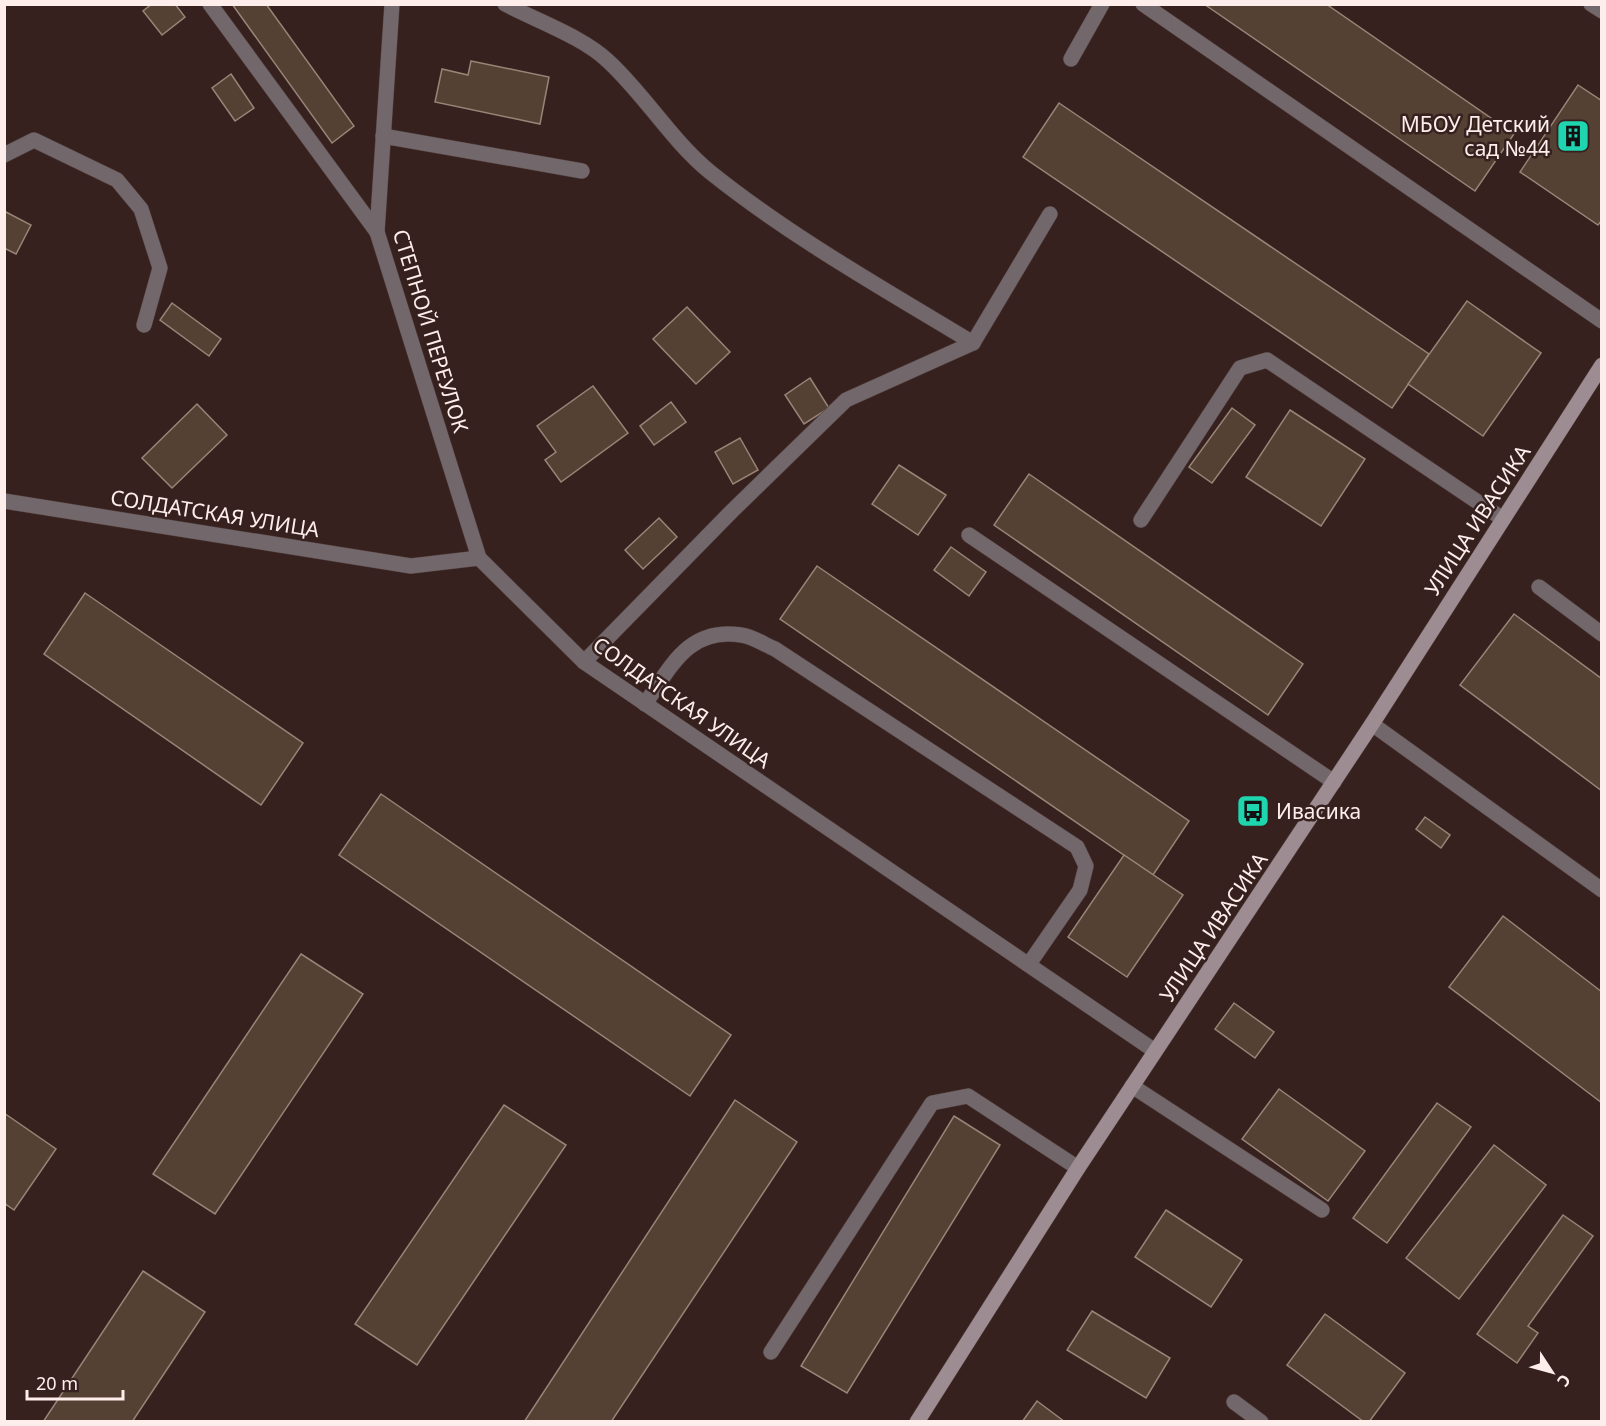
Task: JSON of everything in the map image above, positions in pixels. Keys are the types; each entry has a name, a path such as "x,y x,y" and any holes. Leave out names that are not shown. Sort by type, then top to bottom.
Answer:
{"main road":[{"name":"УЛИЦА ИВАСИКА","path":"917,1422 1078,1168 1372,724 1602,364"}],"street":[{"path":"210,4 377,232"},
{"name":"СТЕПНОЙ ПЕРЕУЛОК","path":"392,4 377,232 479,558"},
{"path":"505,4 583,44 608,60 708,170 764,211 846,266 973,343"},
{"path":"1071,58 1102,4"},
{"path":"1143,4 1602,321"},
{"path":"1591,4 1602,11"},
{"path":"383,136 582,171"},
{"path":"4,155 34,140 117,180 141,209 159,268 144,325"},
{"path":"584,662 732,511 846,400 973,343 1050,214"},
{"path":"1141,520 1240,368 1267,360 1503,519"},
{"name":"СОЛДАТСКАЯ УЛИЦА","path":"4,501 411,566 479,558 584,662 1155,1051"},
{"path":"969,535 1334,782"},
{"path":"1539,587 1602,634"},
{"path":"645,704 682,651 708,635 742,635 775,649 1077,847 1086,866 1080,890 1029,964"},
{"path":"1372,724 1602,890"},
{"path":"1132,1086 1322,1210"},
{"path":"771,1352 932,1103 968,1096 1078,1168"},
{"path":"1234,1402 1261,1422"}],"building":[{"path":"152,4 175,4 185,17 162,35 143,11"},
{"path":"232,4 266,4 354,126 332,143"},
{"path":"1204,4 1326,4 1514,134 1475,191"},
{"path":"471,61 549,77 540,124 435,102 442,69 468,75"},
{"path":"231,74 254,108 235,121 212,88"},
{"name":"МБОУ Детский сад №44","path":"1578,85 1602,101 1602,220 1598,225 1520,172"},
{"path":"1059,103 1429,354 1392,408 1023,157"},
{"path":"4,211 31,225 16,254 4,248"},
{"path":"1467,301 1541,353 1483,436 1408,384"},
{"path":"172,303 221,339 209,356 160,320"},
{"path":"687,307 730,352 696,384 653,339"},
{"path":"810,378 829,408 804,424 785,395"},
{"path":"593,386 628,433 561,482 545,460 556,452 537,426"},
{"path":"671,402 686,422 654,445 640,426"},
{"path":"197,404 227,435 172,488 142,458"},
{"path":"1232,408 1255,425 1212,483 1189,467"},
{"path":"1290,410 1365,459 1321,526 1246,477"},
{"path":"740,438 758,470 733,484 715,452"},
{"path":"899,465 946,495 918,535 872,504"},
{"path":"1029,474 1303,664 1268,715 994,525"},
{"path":"659,518 677,537 643,569 625,550"},
{"path":"951,547 986,572 969,596 934,570"},
{"path":"817,566 1189,821 1153,875 780,619"},
{"path":"85,593 303,743 261,805 44,654"},
{"path":"1514,614 1602,679 1602,791 1460,685"},
{"path":"381,794 731,1035 690,1096 339,855"},
{"path":"1425,817 1450,835 1441,848 1416,829"},
{"path":"1124,855 1183,895 1127,977 1068,937"},
{"path":"1503,916 1602,992 1602,1103 1449,987"},
{"path":"301,954 363,994 215,1214 153,1174"},
{"path":"1234,1003 1274,1032 1255,1058 1215,1029"},
{"path":"1279,1089 1365,1151 1328,1201 1242,1139"},
{"path":"735,1100 797,1142 611,1422 524,1422"},
{"path":"1437,1103 1471,1127 1387,1243 1353,1218"},
{"path":"504,1105 566,1145 417,1365 355,1324"},
{"path":"4,1113 56,1149 14,1210 4,1203"},
{"path":"954,1116 1000,1145 847,1393 801,1366"},
{"path":"1494,1145 1546,1185 1459,1299 1406,1258"},
{"path":"1166,1210 1242,1260 1211,1307 1135,1257"},
{"path":"1563,1215 1593,1236 1528,1326 1538,1333 1517,1363 1477,1334"},
{"path":"143,1271 205,1312 132,1422 43,1422"},
{"path":"1092,1311 1170,1358 1146,1398 1067,1350"},
{"path":"1325,1314 1405,1373 1369,1422 1364,1422 1287,1365"},
{"path":"1037,1401 1065,1422 1022,1422"}],"place":[{"name":"МБОУ Детский сад №44","path":"1573,136"},
{"name":"Ивасика","path":"1253,811"}]}
